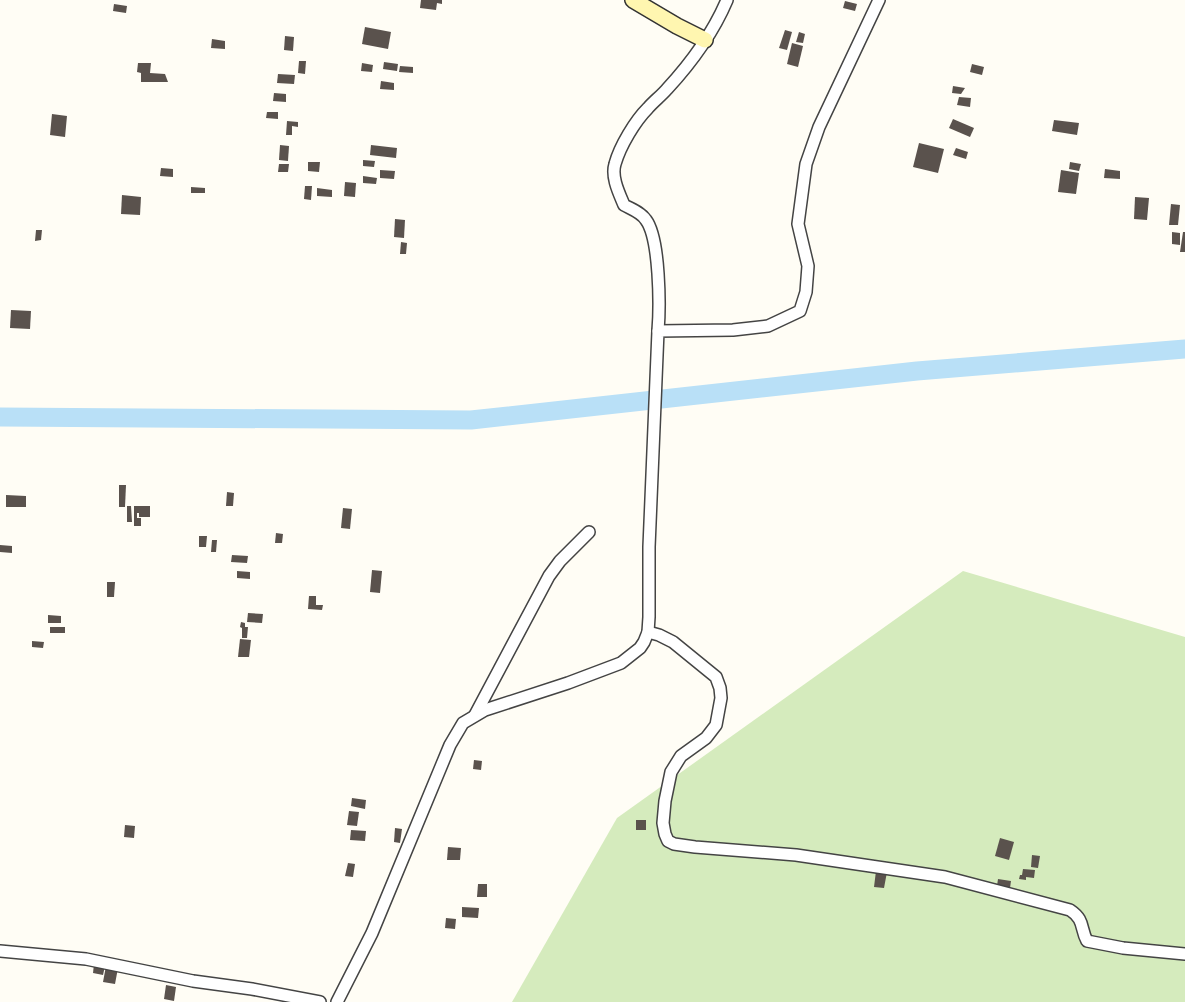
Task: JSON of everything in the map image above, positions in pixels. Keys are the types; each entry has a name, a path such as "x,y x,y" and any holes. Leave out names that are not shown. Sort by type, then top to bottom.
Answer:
{"street":[{"path":"632,0 705,40"},
{"path":"337,1002 372,933 450,745 463,723 486,710 568,684 621,663 640,648 648,632 649,546 659,294 653,240 647,220 638,212 624,205 616,188 614,166 626,139 646,109 667,90 694,57 718,19 727,0"},
{"path":"658,332 733,330 768,326 800,311 806,292 808,266 798,224 806,164 819,127 879,0"},
{"path":"475,715 549,576 565,556 589,532"},
{"path":"648,632 659,635 681,648 716,677 721,698 716,725 706,738 682,756 671,772 663,823 668,841 674,844 695,847 796,855 945,877 1070,910 1077,915 1082,923 1087,941 1123,948 1185,954"},
{"path":"0,951 86,959 193,981 252,989 320,1002"}],"green space":[{"path":"963,571 1185,637 1185,1002 512,1002 617,818"}],"building":[{"path":"421,0 442,0 442,4 437,3 436,10 420,8"},
{"path":"845,1 857,4 855,11 843,8"},
{"path":"114,4 127,6 126,13 113,11"},
{"path":"365,27 391,32 388,49 362,44"},
{"path":"785,30 792,32 787,50 779,48"},
{"path":"799,32 805,34 803,43 796,42"},
{"path":"285,36 294,37 293,51 284,50"},
{"path":"212,39 225,41 225,49 211,48"},
{"path":"792,43 803,46 798,67 787,64"},
{"path":"299,61 306,61 305,74 298,73"},
{"path":"384,62 398,64 397,71 383,69"},
{"path":"138,63 151,63 150,73 165,74 168,82 141,82 141,73 137,72"},
{"path":"362,63 373,65 372,72 361,71"},
{"path":"972,64 984,67 982,75 970,72"},
{"path":"400,66 413,67 413,73 399,72"},
{"path":"278,74 295,75 294,84 277,83"},
{"path":"381,81 394,83 394,90 380,89"},
{"path":"953,86 965,88 961,94 952,93"},
{"path":"274,93 286,94 286,102 273,101"},
{"path":"959,97 971,98 970,107 957,105"},
{"path":"267,112 278,112 278,119 266,118"},
{"path":"52,114 67,116 65,137 50,135"},
{"path":"953,119 974,128 970,137 949,128"},
{"path":"1054,120 1079,123 1077,135 1052,131"},
{"path":"287,121 298,122 298,127 292,126 292,135 286,135"},
{"path":"919,143 944,149 938,173 913,167"},
{"path":"280,145 289,146 288,161 279,160"},
{"path":"371,145 397,148 396,158 370,155"},
{"path":"956,148 968,152 966,159 953,155"},
{"path":"363,160 375,161 374,167 363,166"},
{"path":"308,162 320,162 319,172 308,171"},
{"path":"1070,162 1081,164 1079,171 1069,169"},
{"path":"279,164 289,164 288,172 278,172"},
{"path":"161,168 173,169 173,177 160,176"},
{"path":"1105,169 1120,171 1120,179 1104,178"},
{"path":"380,170 395,171 394,179 380,178"},
{"path":"1061,170 1079,173 1076,194 1058,192"},
{"path":"363,176 377,178 376,184 363,183"},
{"path":"345,182 356,183 355,197 344,196"},
{"path":"305,186 312,186 311,200 304,199"},
{"path":"191,187 205,188 205,193 191,193"},
{"path":"317,188 332,190 332,197 317,196"},
{"path":"122,195 141,197 140,215 121,214"},
{"path":"1135,197 1149,198 1147,220 1134,219"},
{"path":"1171,204 1180,205 1178,225 1169,225"},
{"path":"395,219 405,220 404,238 394,237"},
{"path":"36,230 42,230 41,240 35,241"},
{"path":"1172,232 1180,233 1180,245 1172,244"},
{"path":"1183,232 1185,232 1185,252 1180,252"},
{"path":"401,242 407,243 406,254 400,254"},
{"path":"11,310 31,311 30,329 10,328"},
{"path":"119,485 126,485 125,507 119,507"},
{"path":"227,492 234,493 233,506 226,506"},
{"path":"6,495 26,496 26,507 6,507"},
{"path":"127,506 131,506 132,522 127,522"},
{"path":"134,506 150,506 150,517 139,517 139,513 137,513 137,518 141,518 141,526 134,526"},
{"path":"343,508 352,509 350,529 341,528"},
{"path":"276,533 283,534 282,543 275,543"},
{"path":"199,536 207,536 206,547 199,547"},
{"path":"212,540 217,540 216,552 211,552"},
{"path":"0,545 12,546 12,553 0,552"},
{"path":"232,555 248,556 247,563 231,562"},
{"path":"372,570 382,571 380,593 370,592"},
{"path":"237,571 250,572 250,579 237,578"},
{"path":"107,582 115,582 114,597 107,597"},
{"path":"309,596 316,596 316,605 323,605 322,610 308,609"},
{"path":"248,613 263,614 262,623 247,622"},
{"path":"48,615 61,616 61,623 48,623"},
{"path":"241,622 245,623 245,627 248,627 247,638 242,638"},
{"path":"50,627 65,627 65,633 50,633"},
{"path":"240,639 251,640 249,657 238,657"},
{"path":"32,641 44,642 43,648 32,647"},
{"path":"474,760 482,761 481,770 473,769"},
{"path":"352,798 366,800 365,809 351,806"},
{"path":"349,811 359,812 357,826 347,825"},
{"path":"636,820 646,820 646,830 636,830"},
{"path":"125,825 135,826 134,838 124,837"},
{"path":"395,828 402,829 400,843 394,842"},
{"path":"351,830 366,831 365,841 350,840"},
{"path":"1000,838 1014,842 1009,860 995,856"},
{"path":"448,847 461,848 460,860 447,860"},
{"path":"1032,855 1040,856 1038,868 1031,867"},
{"path":"348,863 355,864 353,877 345,876"},
{"path":"1023,869 1035,870 1034,878 1026,877 1026,880 1019,879"},
{"path":"876,871 887,872 884,888 874,887"},
{"path":"998,879 1011,881 1010,888 997,886"},
{"path":"478,884 487,884 487,897 477,897"},
{"path":"462,907 479,908 478,918 462,917"},
{"path":"446,918 456,919 455,929 445,928"},
{"path":"94,964 105,966 103,975 93,973"},
{"path":"106,966 118,968 115,984 103,982"},
{"path":"166,985 176,987 174,1001 164,999"}],"waterway":[{"path":"0,417 471,420 917,371 1185,349"}]}
